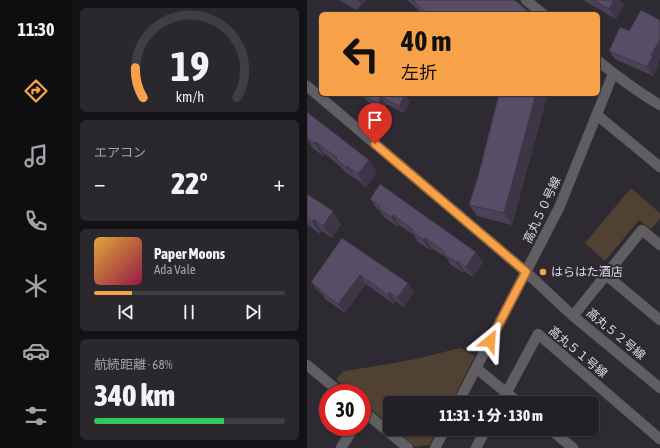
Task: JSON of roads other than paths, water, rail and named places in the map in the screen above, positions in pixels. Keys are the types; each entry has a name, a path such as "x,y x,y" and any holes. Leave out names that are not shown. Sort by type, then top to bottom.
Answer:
{"street":[{"path":"526,0 541,12"},
{"path":"600,63 613,74 660,105"},
{"name":"高丸５０号線","path":"462,396 559,208 613,74"},
{"name":"高丸５２号線","path":"307,86 526,272 573,316 660,388"},
{"path":"597,115 660,167"},
{"name":"高丸５２号線","path":"573,316 642,230 660,246"},
{"path":"606,275 660,320"},
{"name":"高丸５１号線","path":"504,396 538,334 660,439"},
{"path":"307,364 330,384"},
{"path":"476,368 511,396"},
{"path":"371,418 408,448"},
{"path":"341,448 348,436"},
{"path":"435,448 441,436"},
{"path":"476,448 482,436"},
{"path":"558,436 573,448"}],"place":[{"name":"はらはた酒店","path":"543,272"}]}
